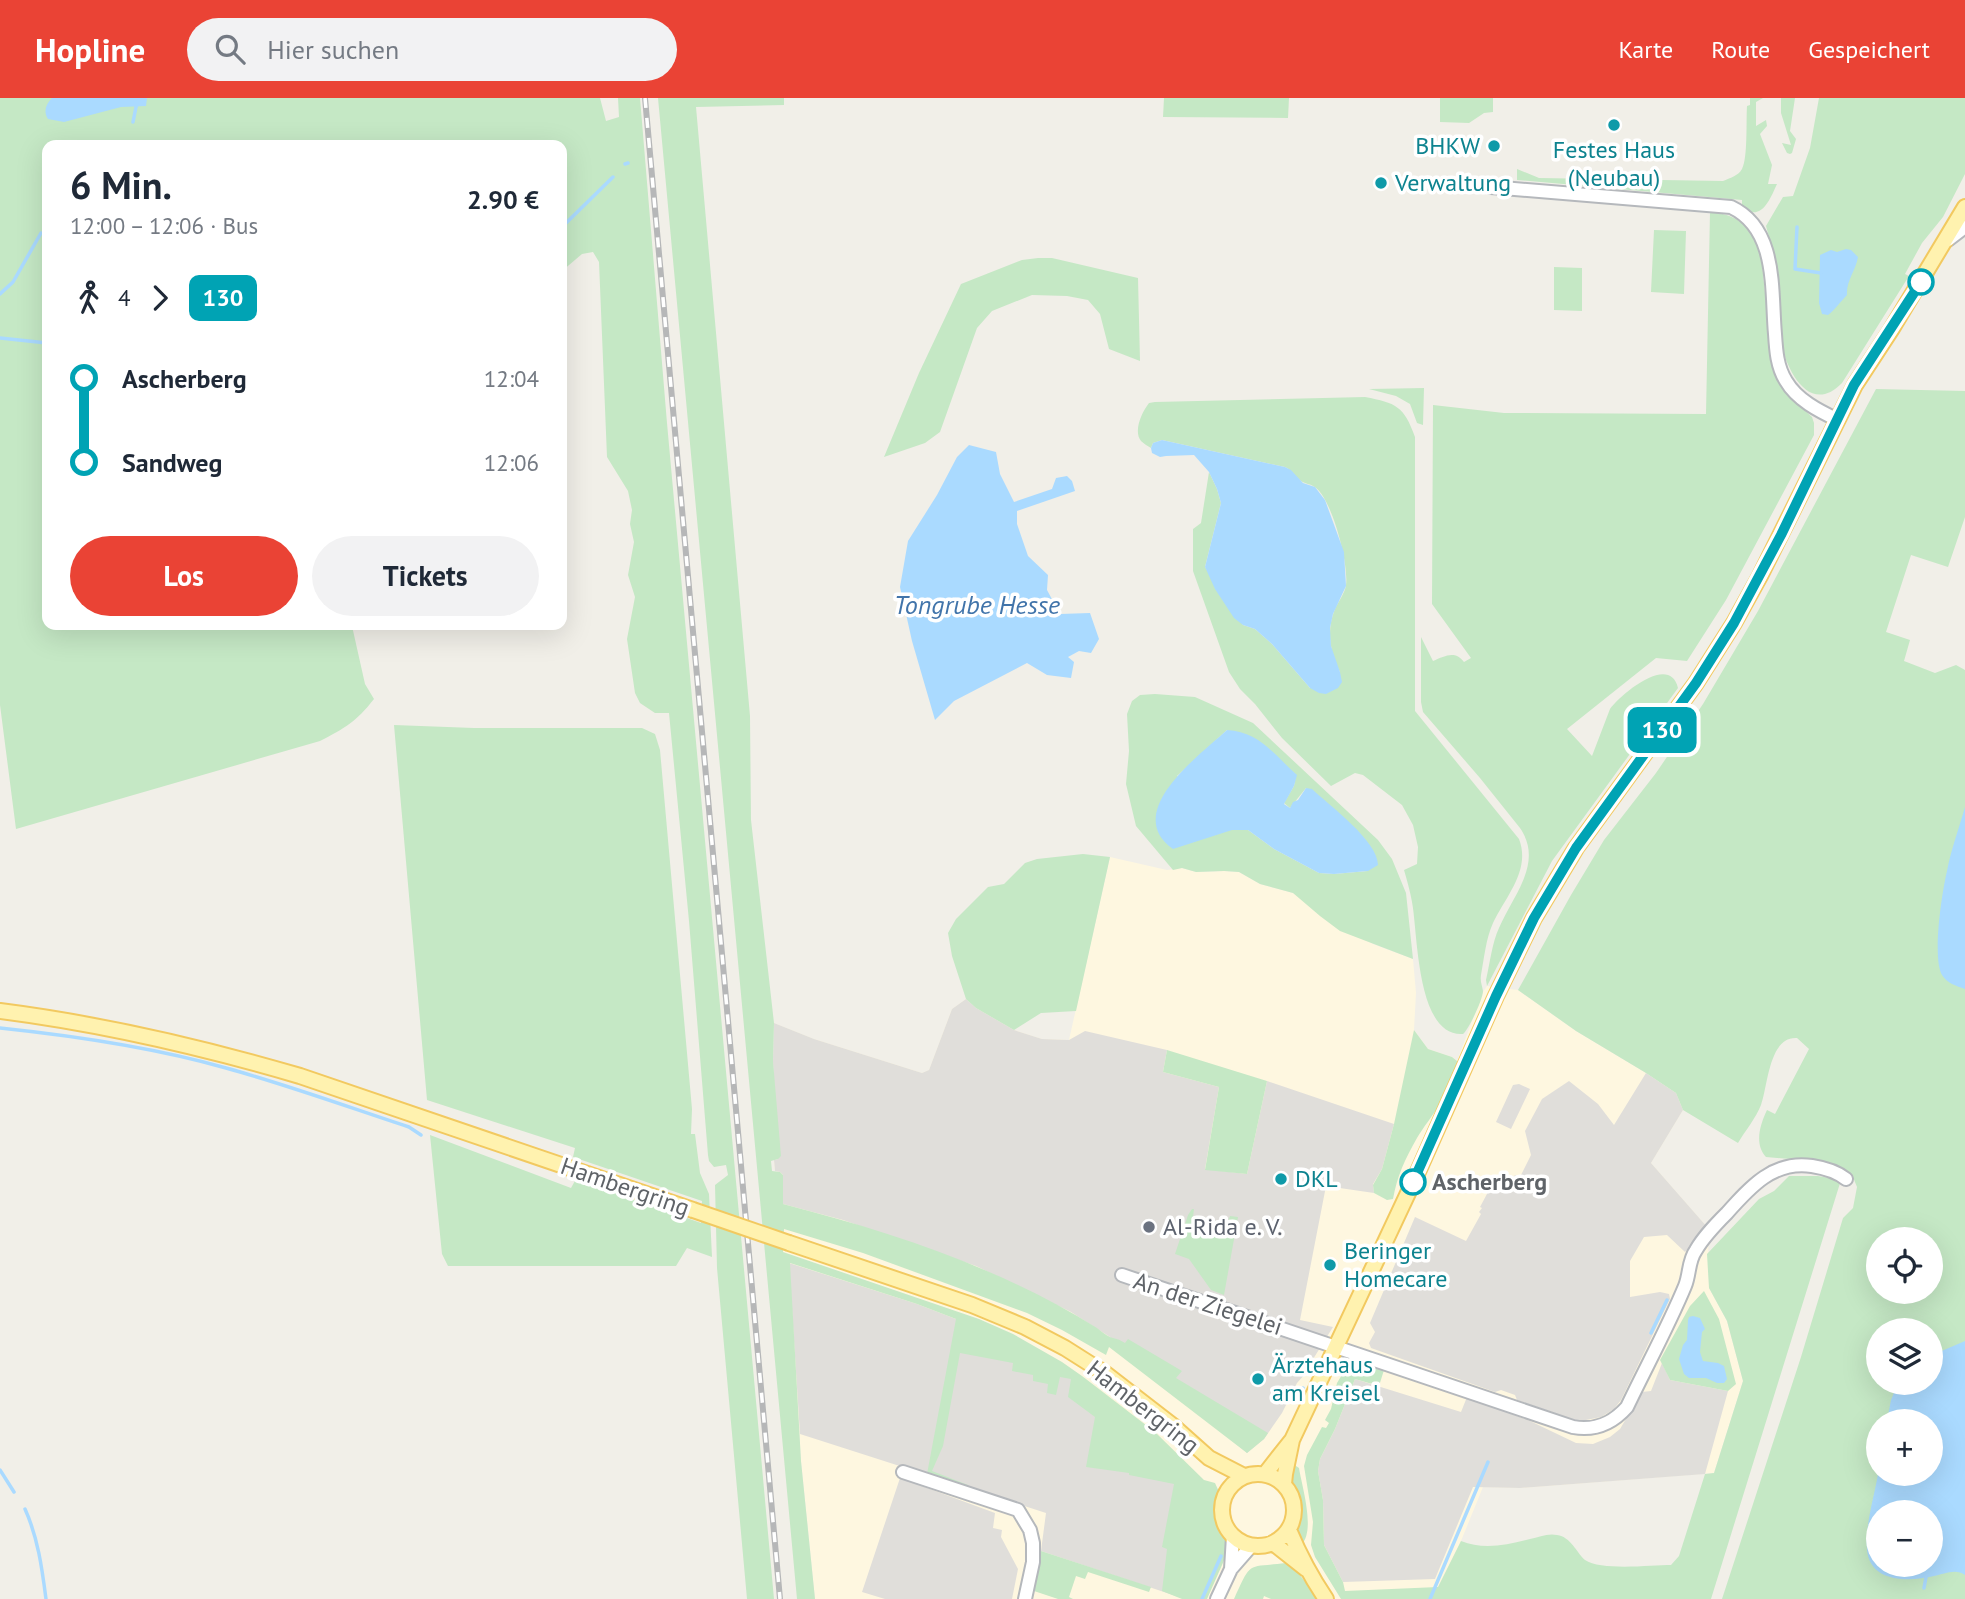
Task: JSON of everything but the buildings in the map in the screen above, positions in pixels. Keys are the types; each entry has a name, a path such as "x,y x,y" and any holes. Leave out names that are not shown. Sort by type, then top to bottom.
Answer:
{"main road":[{"path":"1284,1484 1292,1440 1534,918 1576,848 1696,683 1734,623 1838,420 1860,389 1891,330 1965,207"},
{"name":"Hambergring","path":"0,1011 102,1027 234,1056 300,1076 972,1306 1025,1327 1065,1348 1106,1374 1209,1458 1244,1476"},
{"path":"1265,1474 1292,1440"},
{"name":"Hambergring","path":"1209,1458 1227,1491"},
{"path":"1265,1474 1279,1479 1289,1489 1294,1502 1294,1517 1289,1530 1273,1543 1252,1545 1233,1536 1225,1524 1222,1511 1227,1491 1232,1485 1244,1476 1265,1474"},
{"path":"1289,1530 1306,1569 1326,1599"},
{"path":"1273,1543 1306,1569"}],"street":[{"path":"1491,187 1731,207 1740,211 1761,234 1768,252 1776,351 1782,373 1787,383 1804,401 1838,420"},
{"path":"1942,245 1965,227"},
{"path":"1334,1348 1573,1427 1600,1427 1619,1416 1627,1407 1686,1284 1695,1251 1705,1236 1757,1181 1773,1170 1807,1165 1838,1173 1846,1179"},
{"name":"An der Ziegelei","path":"1122,1275 1334,1348"},
{"path":"903,1472 1018,1510 1030,1530 1033,1543 1033,1562 1026,1599"},
{"path":"1231,1569 1233,1536"},
{"path":"1217,1599 1231,1569 1252,1545"}],"shaded area":[{"path":"1110,857 1167,870 1182,868 1196,872 1239,872 1260,884 1293,893 1373,944 1413,959 1416,993 1414,1030 1428,1049 1457,1061 1487,986 1518,990 1576,1031 1676,1093 1683,1110 1651,1163 1708,1228 1709,1288 1727,1321 1743,1381 1714,1473 1520,1488 1483,1487 1433,1599 815,1599 783,1252 780,1172 775,1171 774,1160 778,1159 774,1023 814,1039 922,1073 929,1070 952,1009 966,999 976,1008 1014,1030 1042,1039 1069,1040"},
{"path":"966,999 976,1008 1014,1030 1042,1039 1069,1040 1085,1031 1167,1050 1163,1072 1219,1087 1205,1169 1247,1174 1267,1081 1394,1124 1382,1169 1373,1184 1374,1193 1326,1186 1300,1320 1333,1327 1310,1364 1301,1360 1297,1370 1305,1374 1264,1439 1247,1453 1110,1337 1071,1312 976,1266 843,1220 783,1204 783,1175 775,1171 774,1160 778,1159 773,1061 774,1023 814,1039 922,1073 929,1070 952,1009"},
{"path":"1646,1073 1676,1093 1683,1110 1651,1163 1708,1228 1685,1252 1667,1235 1644,1237 1630,1261 1630,1297 1660,1292 1669,1294 1670,1299 1621,1400 1614,1409 1601,1417 1575,1420 1517,1400 1515,1395 1501,1390 1495,1392 1371,1348 1369,1343 1375,1332 1370,1323 1415,1217 1466,1241 1481,1214 1480,1207 1495,1179 1508,1186 1515,1175 1520,1177 1531,1155 1525,1131 1542,1099 1569,1081 1598,1104 1614,1125"},
{"path":"1519,1084 1530,1089 1511,1129 1496,1122 1513,1085"},
{"path":"789,1263 956,1319 1072,1377 1202,1482 1182,1598 1041,1551 1046,1513 800,1434"},
{"path":"1662,1363 1670,1380 1728,1391 1705,1474 1520,1488 1473,1487 1435,1579 1343,1582 1324,1545 1323,1500 1318,1471 1320,1459 1355,1379 1461,1412 1467,1397 1530,1421 1576,1443 1593,1444 1610,1437 1620,1429 1642,1392 1651,1391"},
{"path":"900,1478 995,1513 993,1528 1002,1530 1001,1537 1018,1569 1012,1599 885,1599 862,1592"}],"green space":[{"path":"0,98 600,98 606,121 619,117 618,98 640,98 774,1599 747,1599 717,1268 715,1185 728,1175 726,1165 714,1167 708,1155 669,713 655,713 640,703 635,693 627,639 635,597 628,575 634,542 630,524 632,510 628,491 607,457 599,262 593,252 582,254 567,267 567,140 42,140 42,630 353,630 365,684 374,699 350,724 320,741 16,829 0,705"},
{"path":"658,98 784,98 784,105 696,107 750,716 751,820 774,1023 773,1061 781,1156 771,1161 772,1171 783,1175 783,1204 905,1240 1023,1287 1110,1337 1125,1343 1128,1339 1182,1371 1176,1378 1268,1433 1247,1453 1109,1347 1106,1355 1027,1313 863,1253 784,1229 783,1252 979,1319 1013,1334 1062,1362 1155,1432 1204,1480 1215,1483 1220,1494 1218,1517 1228,1539 1226,1556 1207,1599 1182,1599 1162,1591 1167,1549 1162,1547 1174,1484 1129,1473 1086,1467 1095,1417 1068,1397 1071,1379 1060,1377 1056,1395 1047,1393 1048,1384 1033,1381 1033,1375 1012,1371 1013,1363 960,1353 943,1446 932,1471 968,1485 967,1487 927,1474 956,1319 790,1263 801,1461 815,1599 797,1599"},
{"path":"1164,98 1289,98 1288,118 1163,117"},
{"path":"1440,98 1493,98 1493,112 1484,113 1469,123 1440,122"},
{"path":"1750,98 1763,98 1756,102 1756,126 1766,120 1767,126 1760,134 1772,165 1768,184 1777,184 1760,211 1749,212 1742,208 1742,200 1517,180 1517,169 1539,178 1723,181 1738,173 1744,164 1747,106 1750,105"},
{"path":"1781,98 1795,98 1790,131 1796,139 1790,154 1782,143 1791,145 1781,113"},
{"path":"1819,98 1965,98 1965,174 1943,217 1922,243 1905,274 1909,276 1842,383 1830,392 1820,395 1810,392 1794,377 1784,354 1773,252 1766,226 1783,197 1793,196 1810,148"},
{"path":"1710,212 1737,219 1749,230 1758,245 1773,371 1783,390 1812,417 1814,435 1726,600 1687,661 1656,658 1567,729 1592,756 1610,709 1624,694 1656,675 1666,674 1673,678 1678,688 1552,861 1487,986 1495,940 1524,879 1529,854 1527,841 1520,828 1423,712 1421,637 1433,661 1450,655 1461,658 1464,662 1471,658 1432,604 1433,405 1504,413 1706,414"},
{"path":"1654,230 1686,231 1684,294 1651,292"},
{"path":"1052,258 1138,278 1140,361 1109,349 1100,314 1088,300 1067,296 1032,295 992,311 977,328 940,432 925,443 884,457 919,373 961,284 1022,260"},
{"path":"1554,267 1582,268 1582,311 1554,310"},
{"path":"1424,388 1423,425 1417,423 1410,404 1396,396 1369,389"},
{"path":"1876,389 1965,391 1965,517 1948,567 1911,555 1886,632 1910,640 1904,661 1935,673 1956,665 1965,670 1965,1599 1722,1599 1843,1218 1853,1208 1857,1187 1853,1177 1814,1161 1766,1157 1762,1152 1760,1128 1767,1110 1775,1114 1809,1049 1797,1038 1781,1045 1771,1064 1761,1105 1738,1143 1683,1110 1676,1093 1576,1031 1518,990 1604,840 1656,773 1703,704 1758,611"},
{"path":"1365,397 1392,404 1403,412 1415,437 1415,711 1519,839 1522,850 1522,861 1515,883 1489,935 1481,975 1481,1000 1463,1034 1448,1030 1436,1019 1422,981 1412,902 1404,870 1417,864 1418,847 1413,825 1402,805 1363,775 1355,773 1331,786 1282,738 1229,672 1193,571 1193,529 1201,523 1209,472 1221,503 1205,567 1243,625 1255,629 1272,644 1310,688 1340,672 1330,633 1332,617 1345,588 1346,575 1338,533 1328,505 1316,488 1301,481 1285,467 1162,440 1153,443 1151,448 1141,441 1138,432 1144,411 1149,403 1155,402"},
{"path":"1140,695 1195,697 1253,723 1378,840 1392,859 1406,893 1413,959 1340,931 1293,893 1260,884 1239,872 1196,872 1182,868 1173,870 1136,826 1126,784 1129,751 1127,714 1132,701","holes":["1227,730 1296,775 1294,786 1284,803 1290,808 1306,788 1368,871 1319,873 1274,849 1248,830 1232,830 1177,776"]},
{"path":"394,725 642,728 655,734 660,750 692,1109 691,1134 695,1134 700,1173 709,1194 712,1257 687,1248 676,1266 448,1266 442,1254 430,1135 571,1188 576,1179 701,1223 702,1201 573,1157 575,1148 427,1100"},
{"path":"1083,854 1110,857 1076,1011 1041,1013 1014,1030 976,1008 966,999 952,956 948,933 956,919 988,887 1004,884 1025,863 1037,859"},
{"path":"1414,1030 1428,1049 1457,1061 1456,1070 1448,1091 1409,1153 1399,1175 1393,1199 1387,1200 1374,1193 1373,1185 1382,1169 1394,1124"},
{"path":"1167,1050 1267,1081 1247,1174 1205,1170 1219,1087 1163,1072"},
{"path":"1789,1176 1818,1176 1841,1180 1711,1599 1341,1599 1315,1557 1311,1545 1313,1522 1304,1466 1322,1427 1326,1428 1329,1423 1325,1420 1331,1409 1337,1383 1349,1363 1384,1370 1379,1386 1355,1379 1320,1459 1318,1471 1323,1500 1324,1545 1345,1591 1438,1587 1461,1541 1495,1546 1554,1535 1562,1536 1585,1560 1592,1563 1614,1566 1671,1565 1679,1556 1705,1474 1714,1473 1743,1381 1727,1321 1709,1288 1707,1254 1759,1199 1774,1191"},
{"path":"1192,1209 1193,1217 1227,1224 1230,1216 1238,1217 1224,1295 1211,1290 1189,1259 1175,1254"},
{"path":"1704,1291 1719,1319 1736,1384 1728,1391 1670,1380 1660,1360 1690,1306"},
{"path":"1293,1464 1299,1468 1307,1508 1307,1530 1301,1545 1296,1530 1300,1504 1291,1480"},
{"path":"1041,1551 1151,1587 1149,1592 1088,1572 1085,1579 1076,1576 1069,1597 1073,1599 1058,1599 1034,1591"},
{"path":"1291,1564 1319,1599 1271,1599 1264,1596 1263,1599 1234,1599 1252,1568"}],"water":[{"path":"52,98 147,98 146,106 121,107 64,122 48,119 46,116 46,108"},
{"path":"1846,249 1858,257 1847,295 1828,315 1822,314 1819,303 1820,255 1831,250 1837,252"},
{"path":"1162,440 1285,467 1303,483 1315,487 1325,500 1344,552 1346,586 1333,614 1330,628 1331,646 1342,682 1338,688 1326,694 1310,688 1272,644 1255,629 1234,618 1215,589 1205,567 1221,503 1217,489 1209,472 1194,455 1160,457 1152,453 1153,443"},
{"name":"Tongrube Hesse","path":"969,445 996,452 1000,474 1014,502 1052,489 1056,478 1067,476 1072,481 1075,491 1017,511 1017,524 1028,556 1048,575 1047,590 1060,614 1090,613 1099,639 1091,653 1079,651 1068,657 1074,662 1071,678 1047,675 1027,663 954,701 935,720 912,641 900,587 908,541 957,457"},
{"path":"1227,730 1258,740 1297,775 1284,804 1290,808 1306,788 1312,789 1362,835 1376,856 1378,865 1368,871 1319,873 1274,849 1248,830 1232,830 1173,849 1159,834 1156,818 1160,802 1184,769"},
{"path":"1965,807 1965,989 1944,978 1938,954 1945,881"},
{"path":"1693,1316 1700,1318 1705,1329 1702,1332 1700,1352 1703,1361 1724,1366 1727,1379 1724,1383 1706,1378 1689,1378 1684,1374 1679,1359 1687,1340 1688,1320"},
{"path":"1965,1341 1965,1575 1954,1572 1943,1574 1943,1500 1873,1500 1876,1486 1943,1486 1943,1409 1889,1409 1893,1395 1943,1395 1943,1350"},
{"path":"1890,1577 1929,1577 1914,1579"}],"waterway":[{"path":"133,122 140,98"},
{"path":"567,222 613,177"},
{"path":"1797,227 1795,269 1821,273"},
{"path":"0,294 13,282 41,233"},
{"path":"0,338 42,342"},
{"path":"0,1028 114,1043 198,1061 318,1096 409,1127 421,1135"},
{"path":"1651,1333 1667,1300"},
{"path":"1298,1398 1303,1388"},
{"path":"1430,1599 1488,1462"},
{"path":"0,1470 14,1492"},
{"path":"25,1509 36,1542 46,1599"},
{"path":"1202,1599 1221,1556"},
{"path":"1924,1588 1926,1577"}],"railway":[{"path":"645,98 780,1599"}],"bus line":[{"name":"130","path":"1413,1182 1496,996 1553,884 1593,823 1696,683 1734,623 1781,535 1854,385 1921,282"}],"place":[{"name":"Festes Haus (Neubau)","path":"1614,125"},
{"name":"BHKW","path":"1494,146"},
{"name":"Verwaltung","path":"1381,183"},
{"name":"DKL","path":"1281,1179"},
{"name":"Ascherberg","path":"1413,1182"},
{"name":"Al-Rida e. V.","path":"1149,1227"},
{"name":"Beringer Homecare","path":"1330,1265"},
{"name":"Ärztehaus am Kreisel","path":"1258,1379"}]}
